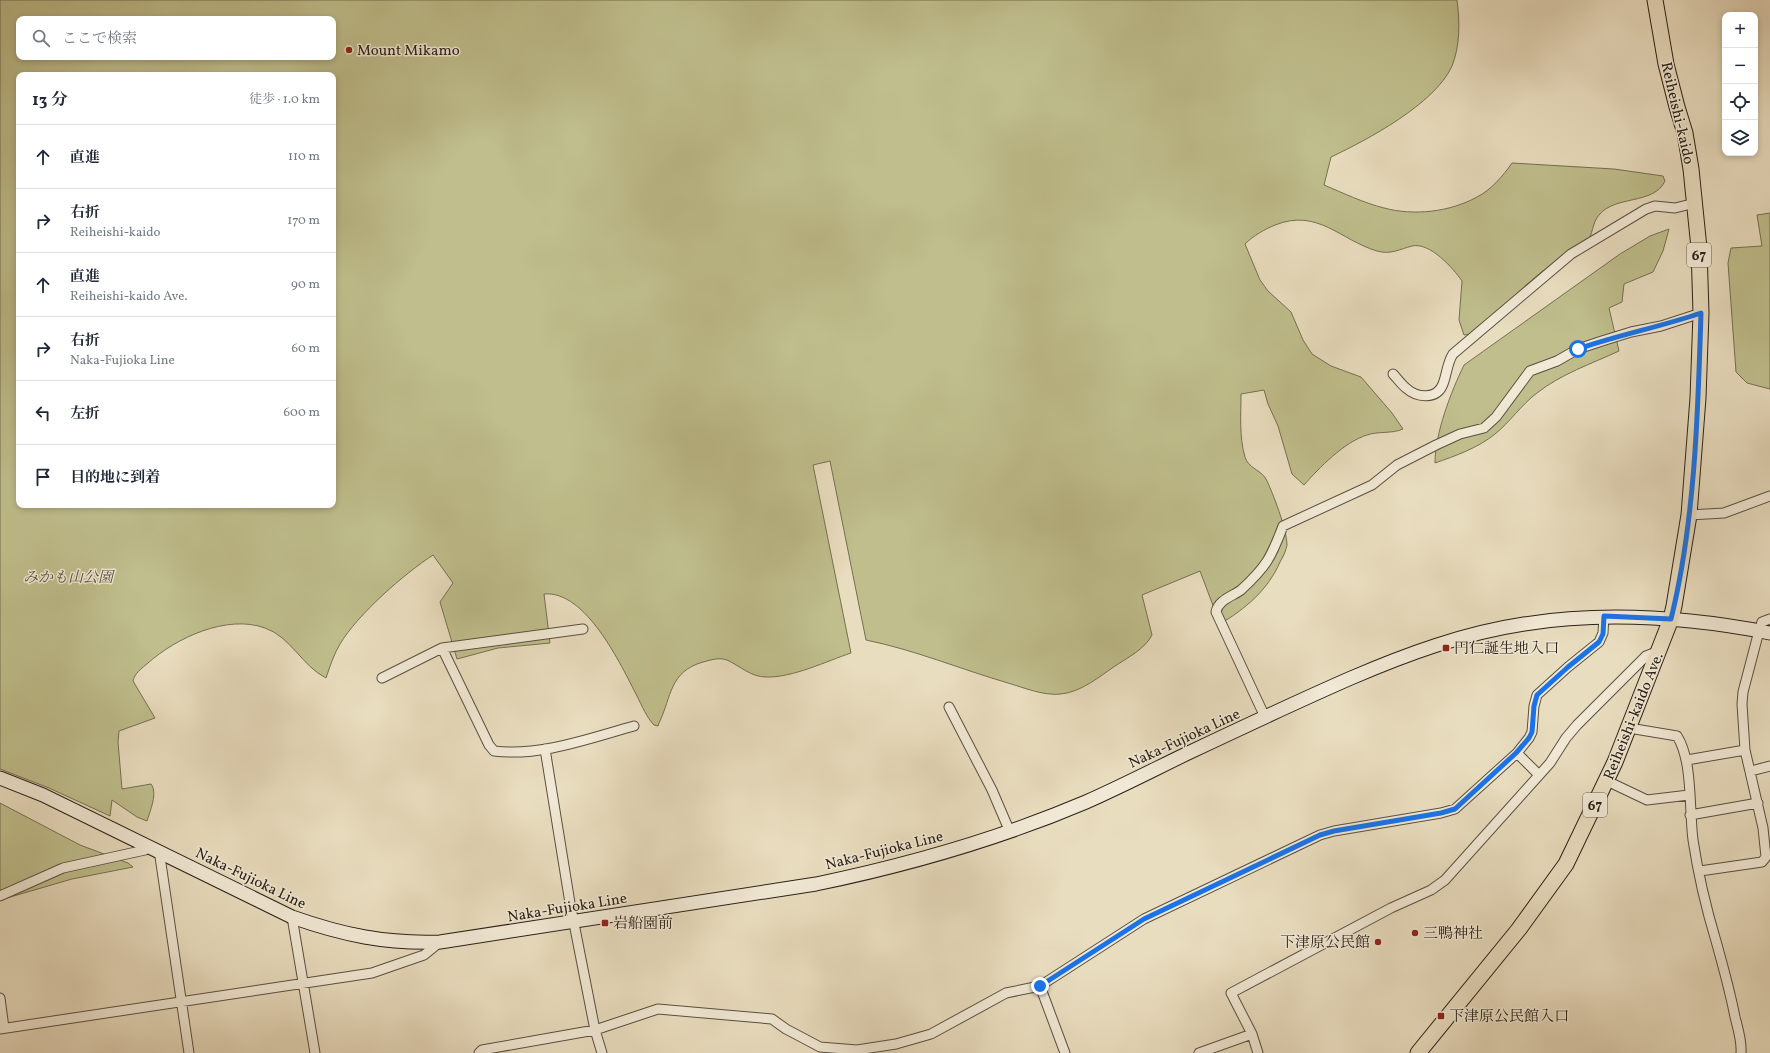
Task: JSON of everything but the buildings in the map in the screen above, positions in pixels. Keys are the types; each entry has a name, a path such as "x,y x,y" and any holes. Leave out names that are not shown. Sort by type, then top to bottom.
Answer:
{"main road":[{"name":"Reiheishi-kaido","path":"1654,0 1676,107 1685,133 1695,203 1701,313 1698,398 1689,515"},
{"name":"Reiheishi-kaido Ave.","path":"1418,1053 1549,890 1573,851 1607,782 1671,619 1689,515"},
{"name":"Naka-Fujioka Line","path":"0,778 43,796 154,848 292,917 333,931 388,942 440,942 574,923 828,882 876,871 1010,832 1115,789 1265,717 1382,665 1444,643 1522,624 1604,616 1671,619 1765,632"}],"street":[{"path":"1393,374 1415,395 1432,395 1442,386 1449,361 1454,354 1572,254 1646,209 1654,206 1675,208 1695,203"},
{"path":"1265,717 1216,612 1219,604 1237,593 1267,563 1283,526 1372,485 1397,465 1436,445 1460,434 1484,428 1496,417 1530,371 1556,361 1578,349 1602,340 1661,326 1701,313"},
{"path":"1689,515 1724,513 1770,496"},
{"path":"479,1053 482,1050 595,1030 658,1009 772,1019 786,1029 820,1047 857,1050 896,1044 930,1034 1006,993 1040,986 1144,919 1320,835 1334,831 1441,813 1455,809 1516,753 1529,738 1532,732 1534,706 1537,695 1599,642 1603,634 1604,616"},
{"path":"1700,871 1764,861 1766,856 1766,845 1758,803 1745,750 1743,692 1765,632 1762,622 1770,619"},
{"path":"382,678 442,648 583,629"},
{"path":"442,648 489,745 494,751 510,753 545,749 634,726"},
{"path":"1258,1053 1252,1034 1231,993 1391,908 1431,890 1445,880 1556,755 1576,725 1646,656 1659,651"},
{"path":"949,706 992,790 1010,832"},
{"path":"1629,728 1677,736 1687,760 1690,815 1700,871 1710,919 1726,973 1740,1038 1741,1053"},
{"path":"545,749 574,923 595,1030 602,1053"},
{"path":"1687,760 1745,750"},
{"path":"1516,753 1539,775"},
{"path":"1751,770 1770,766"},
{"path":"1607,782 1646,800 1689,795"},
{"path":"1690,815 1758,803"},
{"path":"0,896 63,868 154,848 189,1053"},
{"path":"292,917 315,1053"},
{"path":"0,998 2,1028 303,984 381,971 424,955 440,942"},
{"path":"1040,986 1065,1053"},
{"path":"1199,1053 1252,1034"}],"green space":[{"name":"みかも山公園","path":"0,0 1457,0 1459,25 1457,50 1452,66 1443,80 1431,94 1399,119 1381,131 1331,157 1324,185 1376,206 1407,212 1419,212 1444,209 1477,197 1487,191 1505,173 1512,163 1614,169 1663,176 1665,181 1660,189 1652,194 1606,209 1597,218 1589,240 1579,251 1543,271 1480,329 1464,335 1459,320 1462,281 1447,263 1426,248 1412,246 1391,252 1377,251 1328,228 1304,220 1290,221 1275,225 1259,233 1248,241 1245,244 1260,280 1268,291 1291,312 1303,340 1312,354 1331,366 1361,377 1392,413 1403,429 1399,431 1371,434 1358,438 1341,449 1304,485 1292,474 1278,426 1268,404 1264,390 1241,394 1241,434 1245,457 1249,464 1266,479 1285,530 1287,545 1275,572 1255,598 1220,624 1200,571 1142,595 1152,635 1149,640 1145,645 1130,656 1090,683 1076,690 1061,694 1048,694 1034,691 990,678 920,654 866,640 830,461 813,465 851,653 798,672 776,677 761,677 755,675 724,659 715,659 692,666 684,672 673,686 658,726 651,722 612,649 588,616 574,604 559,596 544,594 550,643 498,648 457,659 440,602 453,583 433,555 382,595 358,620 338,648 326,678 310,666 274,632 250,624 219,626 187,637 160,654 141,669 133,681 155,718 119,731 118,742 122,789 151,784 153,788 154,797 147,821 137,817 112,800 110,816 49,788 0,769"},
{"path":"1770,213 1770,389 1747,383 1736,372 1728,263 1731,248 1762,246 1757,215"},
{"path":"1669,229 1663,251 1653,272 1624,284 1622,302 1609,308 1619,351 1576,370 1546,386 1531,398 1488,439 1466,451 1435,463 1441,426 1449,400 1464,365 1620,254 1650,236"},
{"path":"0,803 80,845 128,863 133,867 72,879 0,900"}],"place":[{"name":"Mount Mikamo","path":"349,50"},
{"name":"円仁誕生地入口","path":"1446,648"},
{"name":"岩船園前","path":"605,923"},
{"name":"三鴨神社","path":"1415,933"},
{"name":"下津原公民館","path":"1378,942"},
{"name":"下津原公民館入口","path":"1441,1016"}],"route":[{"path":"1040,986 1144,919 1320,835 1334,831 1448,812 1455,809 1516,753 1529,738 1532,732 1534,706 1537,695 1602,639 1604,616 1642,616 1671,619 1689,515 1698,398 1701,313 1661,326 1602,340 1578,349"}]}
